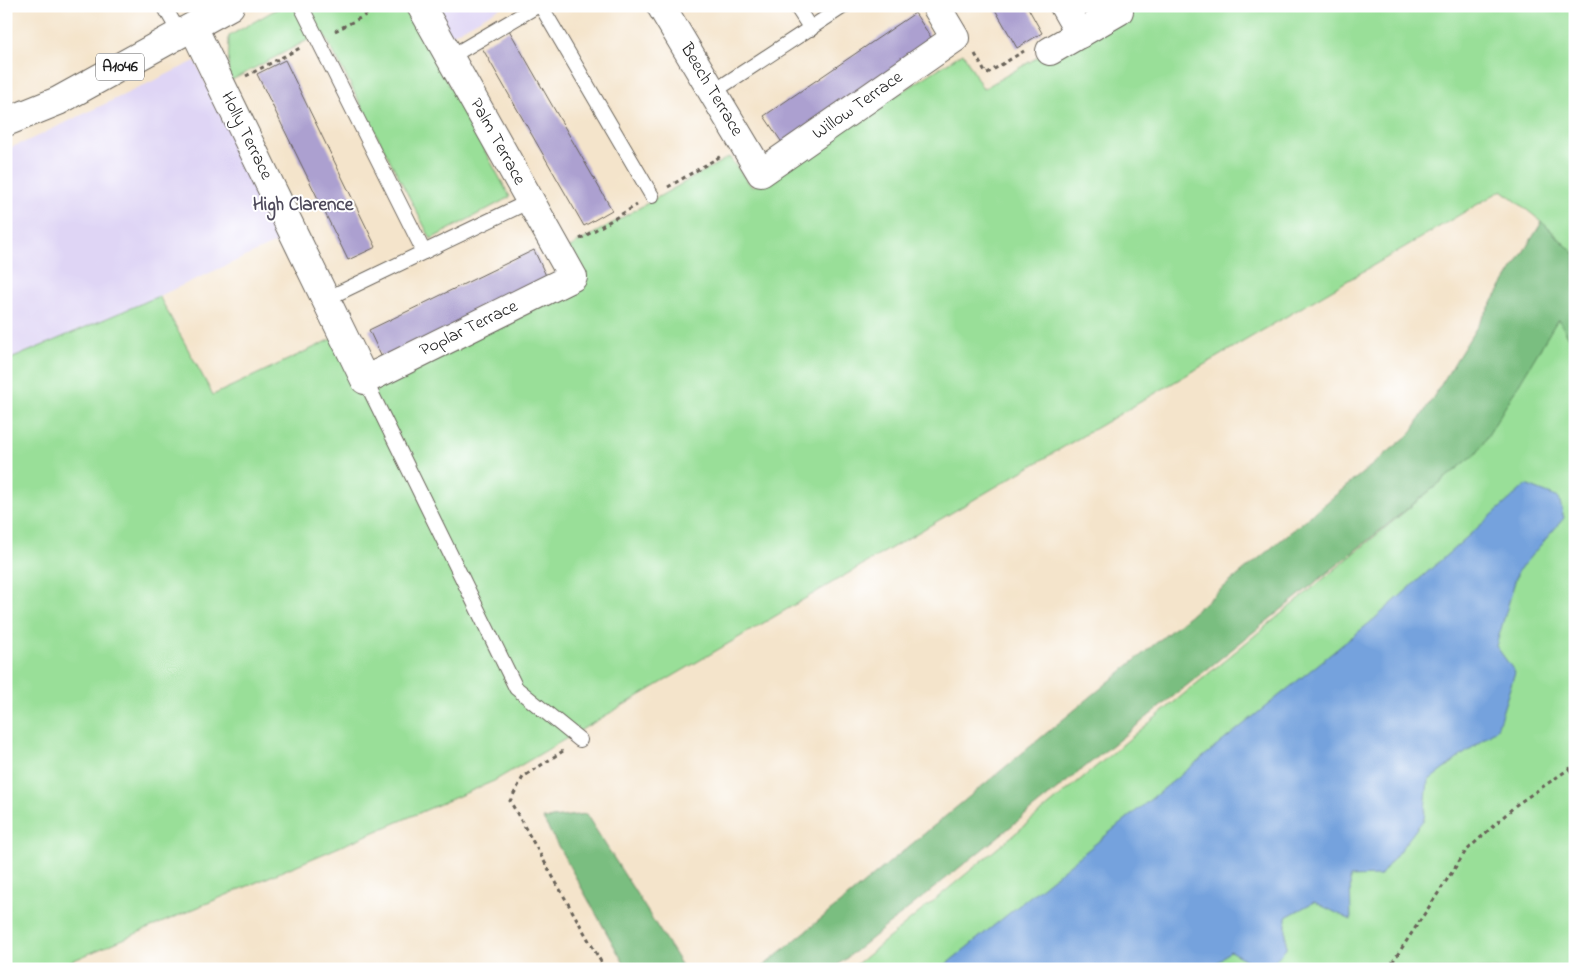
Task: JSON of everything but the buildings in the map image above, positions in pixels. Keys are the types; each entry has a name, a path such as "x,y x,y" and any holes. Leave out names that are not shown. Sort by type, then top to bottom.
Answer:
{"street":[{"name":"A1046","path":"6,122 58,101 230,6"},
{"name":"Palm Terrace","path":"421,6 573,277"},
{"name":"Beech Terrace","path":"661,6 761,173"},
{"name":"Willow Terrace","path":"761,173 955,38 936,6"},
{"path":"1064,6 1080,34"},
{"path":"1050,51 1119,12"},
{"name":"Holly Terrace","path":"186,30 326,299 365,380"},
{"name":"Poplar Terrace","path":"365,380 573,277"}],"lane":[{"path":"164,6 186,30"},
{"path":"301,6 424,252"},
{"path":"450,57 537,6"},
{"path":"541,6 652,196"},
{"path":"796,6 811,29"},
{"path":"713,92 844,6"},
{"path":"326,299 530,201"},
{"path":"365,380 516,688 580,740"}],"path":[{"path":"986,74 1043,40 1050,51"},
{"path":"580,740 523,777 510,801 605,969"},
{"path":"1388,969 1466,851 1516,805 1575,765"},
{"path":"1570,769 1575,781"}],"shaded area":[{"path":"425,6 503,6 444,39"},
{"path":"195,61 282,240 159,296 6,361 6,149 25,142"}],"green space":[{"path":"282,6 406,6 510,197 431,239 323,32 228,82 229,36"},
{"path":"1126,6 1575,6 1575,254 1542,222 1502,190 494,781 53,969 6,969 6,361 159,296 213,395 347,332 374,385 573,284 556,255 729,157 752,187 963,53 983,89"},
{"path":"1542,222 1575,254 1575,348 1558,319 1478,452 833,969 760,969 1411,433"},
{"path":"1558,318 1575,348 1575,969 851,969 1477,452"},
{"path":"586,814 684,969 627,969 543,819"}],"water":[{"path":"1526,485 1559,498 1564,518 1518,571 1496,646 1515,672 1497,729 1428,781 1424,819 1380,876 1350,877 1351,920 1314,902 1286,917 1286,949 1267,969 1262,969 1230,951 1210,969 940,969 1373,620"}],"district":[{"name":"High Clarence","path":"303,205"}]}
